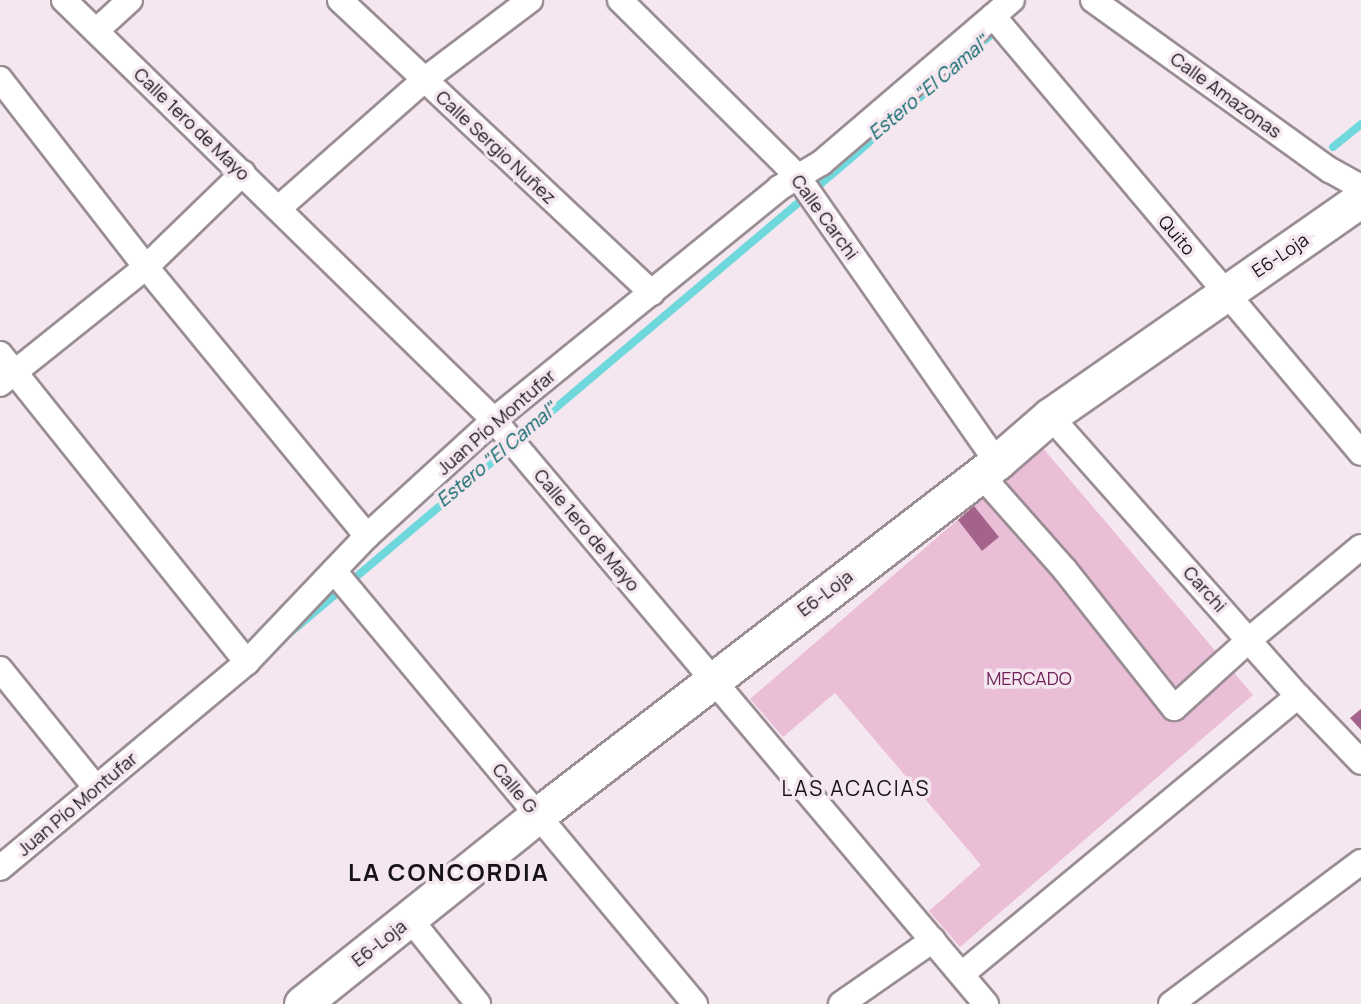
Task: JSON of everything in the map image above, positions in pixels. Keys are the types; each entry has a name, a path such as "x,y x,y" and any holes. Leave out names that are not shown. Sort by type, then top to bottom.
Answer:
{"main road":[{"name":"E6-Loja","path":"302,1004 538,816 989,468 1050,416 1361,200"}],"street":[{"name":"Calle 1ero de Mayo","path":"64,0 494,421 986,1004"},
{"path":"96,32 130,0"},
{"name":"Calle Sergio Nuñez","path":"340,0 652,293"},
{"path":"279,208 424,80 530,0"},
{"name":"Calle Carchi","path":"620,0 798,177 989,468 1174,708 1250,639"},
{"name":"Juan Pío Montufar","path":"0,868 247,662 367,536 494,421 737,222 821,163 1012,0"},
{"name":"Calle Amazonas","path":"1093,0 1330,170 1361,187"},
{"name":"Quito","path":"993,16 1361,453"},
{"path":"0,79 146,267 367,536"},
{"path":"8,379 146,267 243,173"},
{"path":"0,354 8,379 247,662"},
{"name":"Carchi","path":"1050,416 1250,639 1297,696 1361,762"},
{"path":"1250,639 1361,547"},
{"name":"Calle G","path":"334,571 695,1004"},
{"path":"0,669 96,788"},
{"path":"962,974 1297,696"},
{"path":"1171,1004 1361,862"},
{"path":"411,919 478,1004"},
{"path":"841,1004 933,940"}],"green space":[{"name":"MERCADO","path":"1042,447 1253,695 960,947 929,911 981,865 835,693 783,737 750,699"}],"building":[{"path":"974,506 999,537 982,551 958,520"},
{"path":"1361,709 1361,730 1350,718"}],"waterway":[{"name":"Estero \"El Camal\"","path":"291,632 850,159 994,32"},
{"name":"Estero \"El Camal\"","path":"1333,147 1361,124"}],"district":[{"name":"LAS ACACIAS","path":"856,788"},
{"name":"LA CONCORDIA","path":"449,872"}]}
